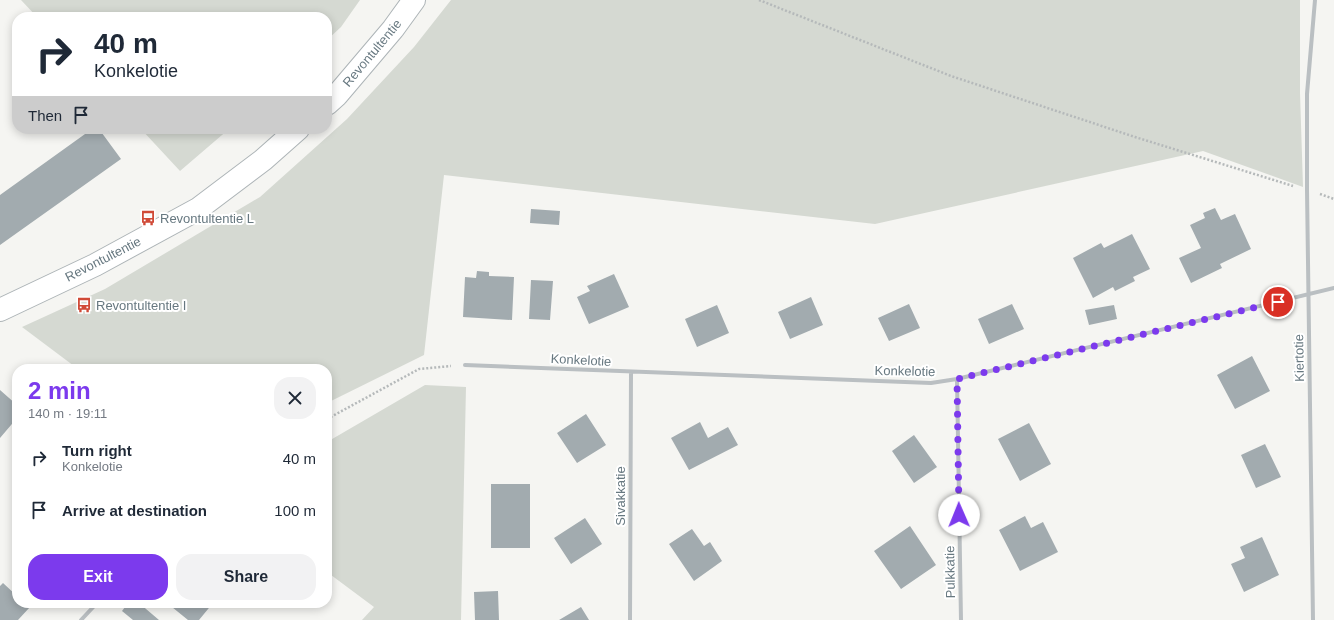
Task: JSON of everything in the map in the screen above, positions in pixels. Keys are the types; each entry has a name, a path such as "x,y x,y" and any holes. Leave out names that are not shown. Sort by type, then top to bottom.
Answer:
{"street":[{"name":"Revontultentie","path":"332,100 393,29 414,0"},
{"name":"Kiertotie","path":"1313,620 1308,295 1307,94 1315,0"},
{"name":"Revontultentie","path":"0,310 95,265 198,209 262,160 292,134"},
{"name":"Konkelotie","path":"465,365 931,383 957,379 1334,288"},
{"name":"Sivakkatie","path":"630,620 631,372"},
{"name":"Pulkkatie","path":"957,379 961,620"},
{"path":"81,620 92,608"}],"path":[{"path":"759,0 951,76 1135,137 1334,199"},
{"path":"332,416 419,369 465,365"}],"shaded area":[{"path":"21,0 360,0 341,27 332,35 332,12 32,12"},
{"path":"451,0 1300,0 1300,93 1303,187 1203,151 875,224 444,175 424,355 332,401 332,364 71,364 22,327 105,289 260,197 332,134 414,47"},
{"path":"146,134 223,134 180,171"},
{"path":"425,385 466,387 461,620 362,620 374,607 332,576 332,439"}],"building":[{"path":"85,134 103,134 121,159 0,245 0,195"},
{"path":"1215,208 1221,220 1235,214 1251,249 1220,264 1222,268 1191,283 1179,258 1201,248 1190,225 1205,218 1203,213"},
{"path":"531,209 560,211 559,225 530,223"},
{"path":"1132,234 1150,269 1133,277 1135,281 1115,291 1113,287 1093,298 1073,258 1101,243 1104,248"},
{"path":"477,271 489,272 489,276 514,277 512,320 463,317 465,277 476,278"},
{"path":"614,274 629,307 589,324 577,297 590,291 587,286"},
{"path":"531,280 553,281 550,320 529,319"},
{"path":"811,297 823,325 790,339 778,312"},
{"path":"909,304 920,328 889,341 878,318"},
{"path":"1012,304 1024,329 989,344 978,319"},
{"path":"717,305 729,333 697,347 685,319"},
{"path":"1114,305 1117,319 1089,325 1085,310"},
{"path":"1252,356 1270,391 1235,409 1217,375"},
{"path":"0,390 12,401 12,424 0,438"},
{"path":"586,414 606,445 577,463 557,433"},
{"path":"700,422 708,438 728,427 738,445 689,470 671,438"},
{"path":"1029,423 1051,464 1020,481 998,439"},
{"path":"914,435 937,467 914,483 892,451"},
{"path":"1265,444 1281,477 1256,488 1241,455"},
{"path":"491,484 530,484 530,548 491,548"},
{"path":"1025,516 1031,528 1043,522 1058,552 1020,571 999,530"},
{"path":"585,518 602,544 571,564 554,538"},
{"path":"910,526 936,565 901,589 874,551"},
{"path":"692,529 704,546 710,542 722,561 694,581 669,544"},
{"path":"1262,537 1279,575 1244,592 1231,564 1245,558 1240,547"},
{"path":"3,583 12,591 12,608 29,608 18,620 0,620 0,586"},
{"path":"498,591 499,620 475,620 474,592"},
{"path":"581,607 589,620 559,620"},
{"path":"124,608 145,608 159,620 133,620 122,611"},
{"path":"173,608 209,608 199,620 188,620"}],"place":[{"name":"Revontultentie L","path":"148,218"},
{"name":"Revontultentie I","path":"84,305"}],"route":[{"path":"959,515 957,379 1278,302"}]}
